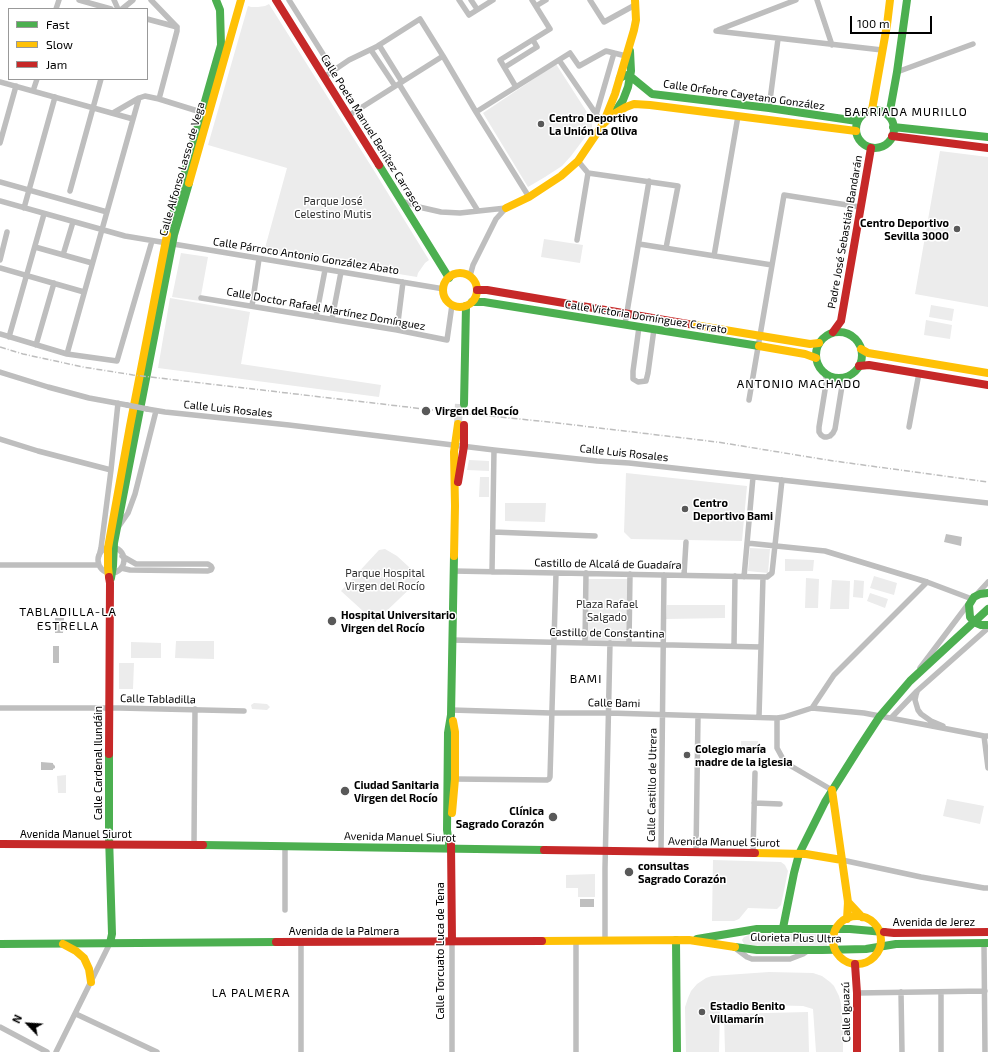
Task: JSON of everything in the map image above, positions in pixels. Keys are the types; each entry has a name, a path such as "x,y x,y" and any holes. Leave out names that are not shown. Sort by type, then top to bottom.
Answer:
{"main road":[{"name":"Calle Alfonso Lasso de Vega","path":"133,426 169,244 174,235 221,45 220,10 216,0"},
{"name":"Calle Alfonso Lasso de Vega","path":"205,113 241,0"},
{"name":"Calle Poeta Manuel Benítez Carrasco","path":"276,0 449,278"},
{"path":"872,110 890,0"},
{"path":"889,116 907,0"},
{"path":"506,208 529,197 561,176 578,161 603,124 615,94 636,20 635,2"},
{"path":"614,114 623,100 628,87 631,71 629,45"},
{"path":"620,78 625,75 630,76"},
{"name":"Calle Orfebre Cayetano González","path":"630,76 652,94 769,108 857,121"},
{"path":"615,94 623,100 634,104"},
{"path":"603,124 614,114 634,104"},
{"name":"Calle Orfebre Cayetano González","path":"634,104 856,131"},
{"path":"736,116 739,105"},
{"path":"748,106 750,117"},
{"path":"878,110 889,116 893,127 890,140 882,146 876,148 871,148 860,142 856,131 857,121 861,116 866,112 878,110"},
{"path":"893,127 988,137"},
{"path":"892,136 988,148"},
{"name":"Padre José Sebastián Bandarán","path":"848,334 842,328 841,321 871,148"},
{"path":"461,273 470,276 476,285 477,290 475,298 463,305 448,302 444,284 449,278 452,275 461,273"},
{"name":"Calle Victoria Domínguez Cerrato","path":"477,290 487,290 627,312 810,344 819,344"},
{"name":"Calle Victoria Domínguez Cerrato","path":"463,305 484,302 758,346 805,354 816,358"},
{"path":"461,404 463,305"},
{"name":"Padre José Sebastián Bandarán","path":"834,332 841,321"},
{"path":"834,332 848,334 856,340 861,349 862,360 859,366 853,373 845,377 834,377 824,373 816,358 816,350 819,344 823,338 834,332"},
{"path":"861,349 868,352 988,373"},
{"path":"859,366 869,365 988,384"},
{"name":"Calle Torcuato Luca de Tena","path":"450,849 447,830 448,733 451,713 455,506 461,424"},
{"name":"Calle Cardenal Ilundáin","path":"110,548 117,528 133,426"},
{"name":"Calle Cardenal Ilundáin","path":"110,943 112,934 109,844 110,548 133,426"},
{"path":"988,593 980,594 972,599 968,611 974,622 988,627"},
{"path":"783,928 794,873 800,854 832,790 880,716 910,681 988,609"},
{"name":"Calle Torcuato Luca de Tena","path":"451,713 455,732 455,779 450,849 452,941"},
{"path":"832,790 848,902 847,918"},
{"name":"Avenida Manuel Siurot","path":"0,844 109,844 753,853 800,854 842,860"},
{"path":"848,902 862,917"},
{"path":"862,917 872,921 877,926 880,932 881,947 874,958 858,967 838,956 833,943 836,929 840,924 847,918 862,917"},
{"name":"Glorieta Plus Ultra","path":"688,940 757,929 850,929 880,932"},
{"name":"Avenida de Jerez","path":"880,932 988,932"},
{"path":"676,940 677,1052"},
{"name":"Avenida de la Palmera","path":"0,944 688,940"},
{"name":"Glorieta Plus Ultra","path":"688,940 757,950 835,950 881,947"},
{"name":"Avenida de Jerez","path":"881,947 896,944 986,943"},
{"path":"62,944 76,951 84,958 89,969 91,982"},
{"name":"Calle Iguazú","path":"858,967 858,1052"}],"street":[{"path":"79,0 107,8"},
{"path":"123,8 133,0"},
{"path":"151,0 177,27 159,99"},
{"path":"289,0 333,70"},
{"path":"459,0 469,15 493,0"},
{"path":"471,0 477,9"},
{"path":"516,87 500,60 550,29 532,0"},
{"path":"536,6 546,0"},
{"path":"590,0 604,22 635,2"},
{"path":"796,0 716,31 882,50"},
{"path":"817,0 832,45"},
{"path":"148,19 177,27"},
{"path":"324,77 349,60 371,50 420,19 529,197"},
{"path":"769,108 778,39"},
{"path":"505,67 537,47 533,40"},
{"path":"897,72 973,44"},
{"path":"379,45 399,84 478,211"},
{"path":"371,50 399,84"},
{"path":"476,112 570,53 580,66 606,51 626,56"},
{"path":"596,114 614,53"},
{"path":"348,116 443,56"},
{"path":"559,60 603,124"},
{"path":"33,91 37,80"},
{"path":"70,191 101,80"},
{"path":"0,82 133,119"},
{"path":"0,143 16,86"},
{"path":"113,113 145,96 205,113"},
{"path":"24,208 55,97"},
{"path":"67,354 139,98"},
{"path":"714,256 736,116"},
{"path":"578,161 588,173 678,186 666,248"},
{"path":"577,240 588,173"},
{"path":"624,324 649,181"},
{"path":"0,182 107,212"},
{"path":"749,400 784,195 860,207"},
{"name":"Calle Párroco Antonio González Abato","path":"0,201 124,236 325,270 444,288"},
{"path":"402,201 441,212 460,213 506,208"},
{"path":"470,276 474,263 496,218 506,208"},
{"path":"9,337 44,214"},
{"path":"63,255 72,222"},
{"path":"0,260 8,232"},
{"path":"0,334 67,354 117,361 152,241"},
{"path":"639,244 772,266"},
{"path":"35,247 92,263"},
{"path":"252,306 259,259"},
{"path":"0,268 84,292"},
{"path":"316,317 325,270"},
{"path":"332,319 341,272"},
{"path":"397,330 403,282"},
{"path":"36,345 54,283"},
{"name":"Calle Doctor Rafael Martínez Domínguez","path":"201,298 397,330 447,340 463,305"},
{"path":"639,327 633,371 634,378 638,382 646,381 654,329"},
{"name":"Calle Luis Rosales","path":"0,372 89,398 156,411 494,450 988,503"},
{"path":"824,373 826,377 826,384 819,427 819,432 824,437 830,436 835,430 842,386 845,377"},
{"path":"909,427 919,373"},
{"path":"99,556 102,551 110,548 119,551 123,561 117,571 110,573 104,571 99,565 99,556 111,470 118,403"},
{"name":"Calle Cardenal Ilundáin","path":"117,528 128,513 135,494 156,411"},
{"path":"0,439 38,451 111,470"},
{"path":"492,572 494,450"},
{"path":"744,577 753,477"},
{"path":"760,717 763,577 767,577 772,573 782,480"},
{"path":"492,532 595,536"},
{"path":"684,575 686,542"},
{"path":"747,543 825,551 927,582 972,599"},
{"path":"120,568 130,570 210,571 212,568 210,565 198,564 136,564 122,556"},
{"path":"198,564 198,571"},
{"path":"0,565 99,565"},
{"name":"Castillo de Alcalá de Guadaíra","path":"454,571 763,577"},
{"path":"455,779 547,780 550,777 556,572"},
{"path":"585,643 586,573"},
{"path":"629,644 630,574"},
{"name":"Calle Castillo de Utrera","path":"661,852 664,575"},
{"path":"734,646 736,576"},
{"path":"927,582 834,675 812,708 864,713 986,736 988,768"},
{"path":"910,681 972,599 988,582"},
{"path":"891,718 917,691 988,627"},
{"name":"Castillo de Constantina","path":"452,640 761,647"},
{"path":"605,941 605,852 610,644"},
{"path":"917,691 916,706 921,714 931,721 957,731"},
{"name":"Calle Tabladilla","path":"0,708 195,709 244,711"},
{"name":"Calle Bami","path":"451,713 609,713 777,718 812,708"},
{"path":"194,846 195,709"},
{"path":"696,852 698,716"},
{"path":"777,718 777,748 783,759 791,766 832,790"},
{"path":"753,853 755,773"},
{"path":"754,803 780,804"},
{"path":"285,847 285,910"},
{"path":"842,860 921,877 988,888"},
{"name":"Calle Torcuato Luca de Tena","path":"452,941 452,1052"},
{"path":"576,941 576,1052"},
{"path":"301,942 301,1052"},
{"path":"56,1052 110,943"},
{"path":"985,1052 986,943"},
{"path":"857,993 985,991"},
{"path":"901,992 902,1052"},
{"path":"941,992 941,1052"},
{"path":"76,1014 157,1052"},
{"path":"0,1027 47,1052"}],"green space":[{"name":"Parque José Celestino Mutis","path":"269,4 429,260 425,263 417,277 260,251 261,248 265,248 287,168 208,145 248,6 258,7"},
{"name":"Centro Deportivo La Unión La Oliva","path":"556,64 592,120 592,128 562,166 528,187 483,113"},
{"name":"Centro Deportivo Sevilla 3000","path":"940,151 988,157 988,307 915,294"},
{"path":"544,239 583,245 580,263 541,257"},
{"path":"181,253 208,257 200,301 172,297"},
{"path":"170,298 250,312 241,364 381,385 379,397 158,368"},
{"path":"931,305 954,309 952,321 929,317"},
{"path":"926,320 952,325 950,339 924,335"},
{"path":"469,460 489,461 489,471 467,470"},
{"name":"Centro Deportivo Bami","path":"626,473 747,486 742,541 631,539 624,532"},
{"path":"480,477 489,477 489,497 479,497"},
{"path":"505,503 546,503 545,522 505,521"},
{"path":"750,548 770,549 768,573 748,571"},
{"name":"Parque Hospital Virgen del Rocío","path":"385,549 397,556 421,578 375,622 341,591 379,550"},
{"path":"785,559 814,560 813,571 785,571"},
{"path":"874,576 897,583 894,595 870,588"},
{"path":"806,578 819,579 818,608 805,608"},
{"name":"Plaza Rafael Salgado","path":"587,579 628,579 627,642 585,641"},
{"path":"832,580 850,581 849,609 830,609"},
{"path":"854,580 864,581 863,598 853,597"},
{"path":"870,593 888,599 885,608 867,601"},
{"path":"667,605 725,605 725,618 666,619"},
{"path":"176,641 214,641 214,659 175,658"},
{"path":"131,642 161,643 161,658 131,658"},
{"path":"119,663 134,663 133,689 119,689"},
{"path":"254,703 267,704 270,707 267,710 252,709 251,705"},
{"path":"741,741 758,741 757,750 741,750"},
{"path":"66,775 66,793 58,793 57,776"},
{"path":"947,799 984,806 980,824 943,816"},
{"path":"713,860 781,862 785,865 788,871 781,905 777,909 748,908 739,919 734,921 712,921"},
{"path":"595,874 595,897 578,897 578,888 566,888 566,875"},
{"path":"827,934 827,946 759,946 744,944 742,940 744,937 749,935"},
{"name":"Estadio Benito Villamarín","path":"769,972 813,973 822,976 834,986 841,1004 843,1052 816,1052 813,1009 803,1006 764,1005 724,1009 720,1011 719,1052 686,1052 685,1007 691,991 697,984 712,976"},
{"name":"Estadio Benito Villamarín","path":"808,1012 809,1052 725,1052 724,1014"}],"shaded area":[{"path":"946,534 962,537 961,546 944,542"},
{"path":"55,618 64,618 63,633 55,633"},
{"path":"53,646 59,646 59,663 53,663"},
{"path":"41,762 53,763 55,768 53,770 41,770"},
{"path":"580,899 594,899 594,907 580,907"}],"tunnel":[{"path":"458,424 459,403"}],"railway":[{"path":"0,347 23,354 83,367 133,375 717,442 834,461 988,482"}],"traffic: fast":[{"path":"167,235 221,45 220,10 216,0"},
{"path":"889,116 907,0"},
{"path":"615,112 623,100 628,87 631,71 630,51"},
{"path":"620,78 625,75 630,76 652,94 769,108 857,121"},
{"path":"871,110 879,110 886,113 891,118 894,129 891,140 886,145 879,148 871,148 864,145 859,140 856,133 856,125 859,118 864,113 871,110"},
{"path":"893,127 988,137"},
{"path":"379,165 449,278"},
{"path":"111,578 114,543 174,235 189,183"},
{"path":"472,302 484,302 759,346"},
{"path":"464,404 466,306"},
{"path":"835,332 843,332 852,336 858,342 862,355 858,368 852,374 843,378 835,378 826,374 820,368 816,359 816,351 820,342 826,336 835,332"},
{"path":"450,849 447,830 448,733 451,715 454,556"},
{"path":"988,593 980,594 974,597 969,605 970,617 974,622 981,625 988,625"},
{"path":"783,928 799,854 825,802 859,748 880,716 910,681 988,609"},
{"path":"109,754 109,836 112,934 110,943"},
{"path":"203,845 544,850"},
{"path":"697,939 757,929 850,929 884,932"},
{"path":"676,940 677,1052"},
{"path":"0,944 276,942"},
{"path":"735,947 757,950 822,950 866,949 896,944 988,943"}],"traffic: slow":[{"path":"189,183 241,0"},
{"path":"506,208 529,197 561,176 578,161 603,124 615,94 634,30 636,20 635,0"},
{"path":"872,110 890,0"},
{"path":"603,124 614,114 634,104 856,131"},
{"path":"109,577 108,548 167,235"},
{"path":"460,273 472,278 477,290 472,302 460,307 448,302 443,290 448,278 460,273"},
{"path":"688,324 810,344 819,343"},
{"path":"759,346 805,354 816,358"},
{"path":"861,349 868,353 988,373"},
{"path":"454,556 454,452 458,424"},
{"path":"452,813 455,779 455,732 453,721"},
{"path":"832,790 848,902 847,919"},
{"path":"755,853 806,854 842,860"},
{"path":"848,902 862,917"},
{"path":"852,916 862,916 874,923 881,935 881,940 881,945 874,957 862,964 852,964 844,960 837,953 833,945 833,935 837,927 844,920 852,916"},
{"path":"542,941 689,940 735,947"},
{"path":"63,944 76,951 84,958 89,969 91,982"}],"traffic: jam":[{"path":"276,0 379,165"},
{"path":"892,136 988,148"},
{"path":"833,332 841,321 871,148"},
{"path":"477,290 487,290 688,324"},
{"path":"859,366 869,365 988,385"},
{"path":"458,482 464,446 464,425"},
{"path":"109,577 109,754"},
{"path":"0,844 203,845"},
{"path":"451,844 452,941"},
{"path":"544,850 755,853"},
{"path":"884,932 988,932"},
{"path":"276,942 542,941"},
{"path":"855,964 857,993 857,1052"}],"place":[{"name":"Centro Deportivo La Unión La Oliva","path":"541,124"},
{"name":"Centro Deportivo Sevilla 3000","path":"957,229"},
{"name":"Virgen del Rocío","path":"426,411"},
{"name":"Centro Deportivo Bami","path":"685,509"},
{"name":"Hospital Universitario Virgen del Rocío","path":"332,621"},
{"name":"Colegio maría madre de la iglesia","path":"687,755"},
{"name":"Ciudad Sanitaria Virgen del Rocío","path":"345,791"},
{"name":"Clínica Sagrado Corazón","path":"553,817"},
{"name":"consultas Sagrado Corazón","path":"629,872"},
{"name":"Estadio Benito Villamarín","path":"702,1012"}],"district":[{"name":"BARRIADA MURILLO","path":"906,112"},
{"name":"ANTONIO MACHADO","path":"799,384"},
{"name":"TABLADILLA-LA ESTRELLA","path":"68,619"},
{"name":"BAMI","path":"586,679"},
{"name":"LA PALMERA","path":"251,993"}]}
